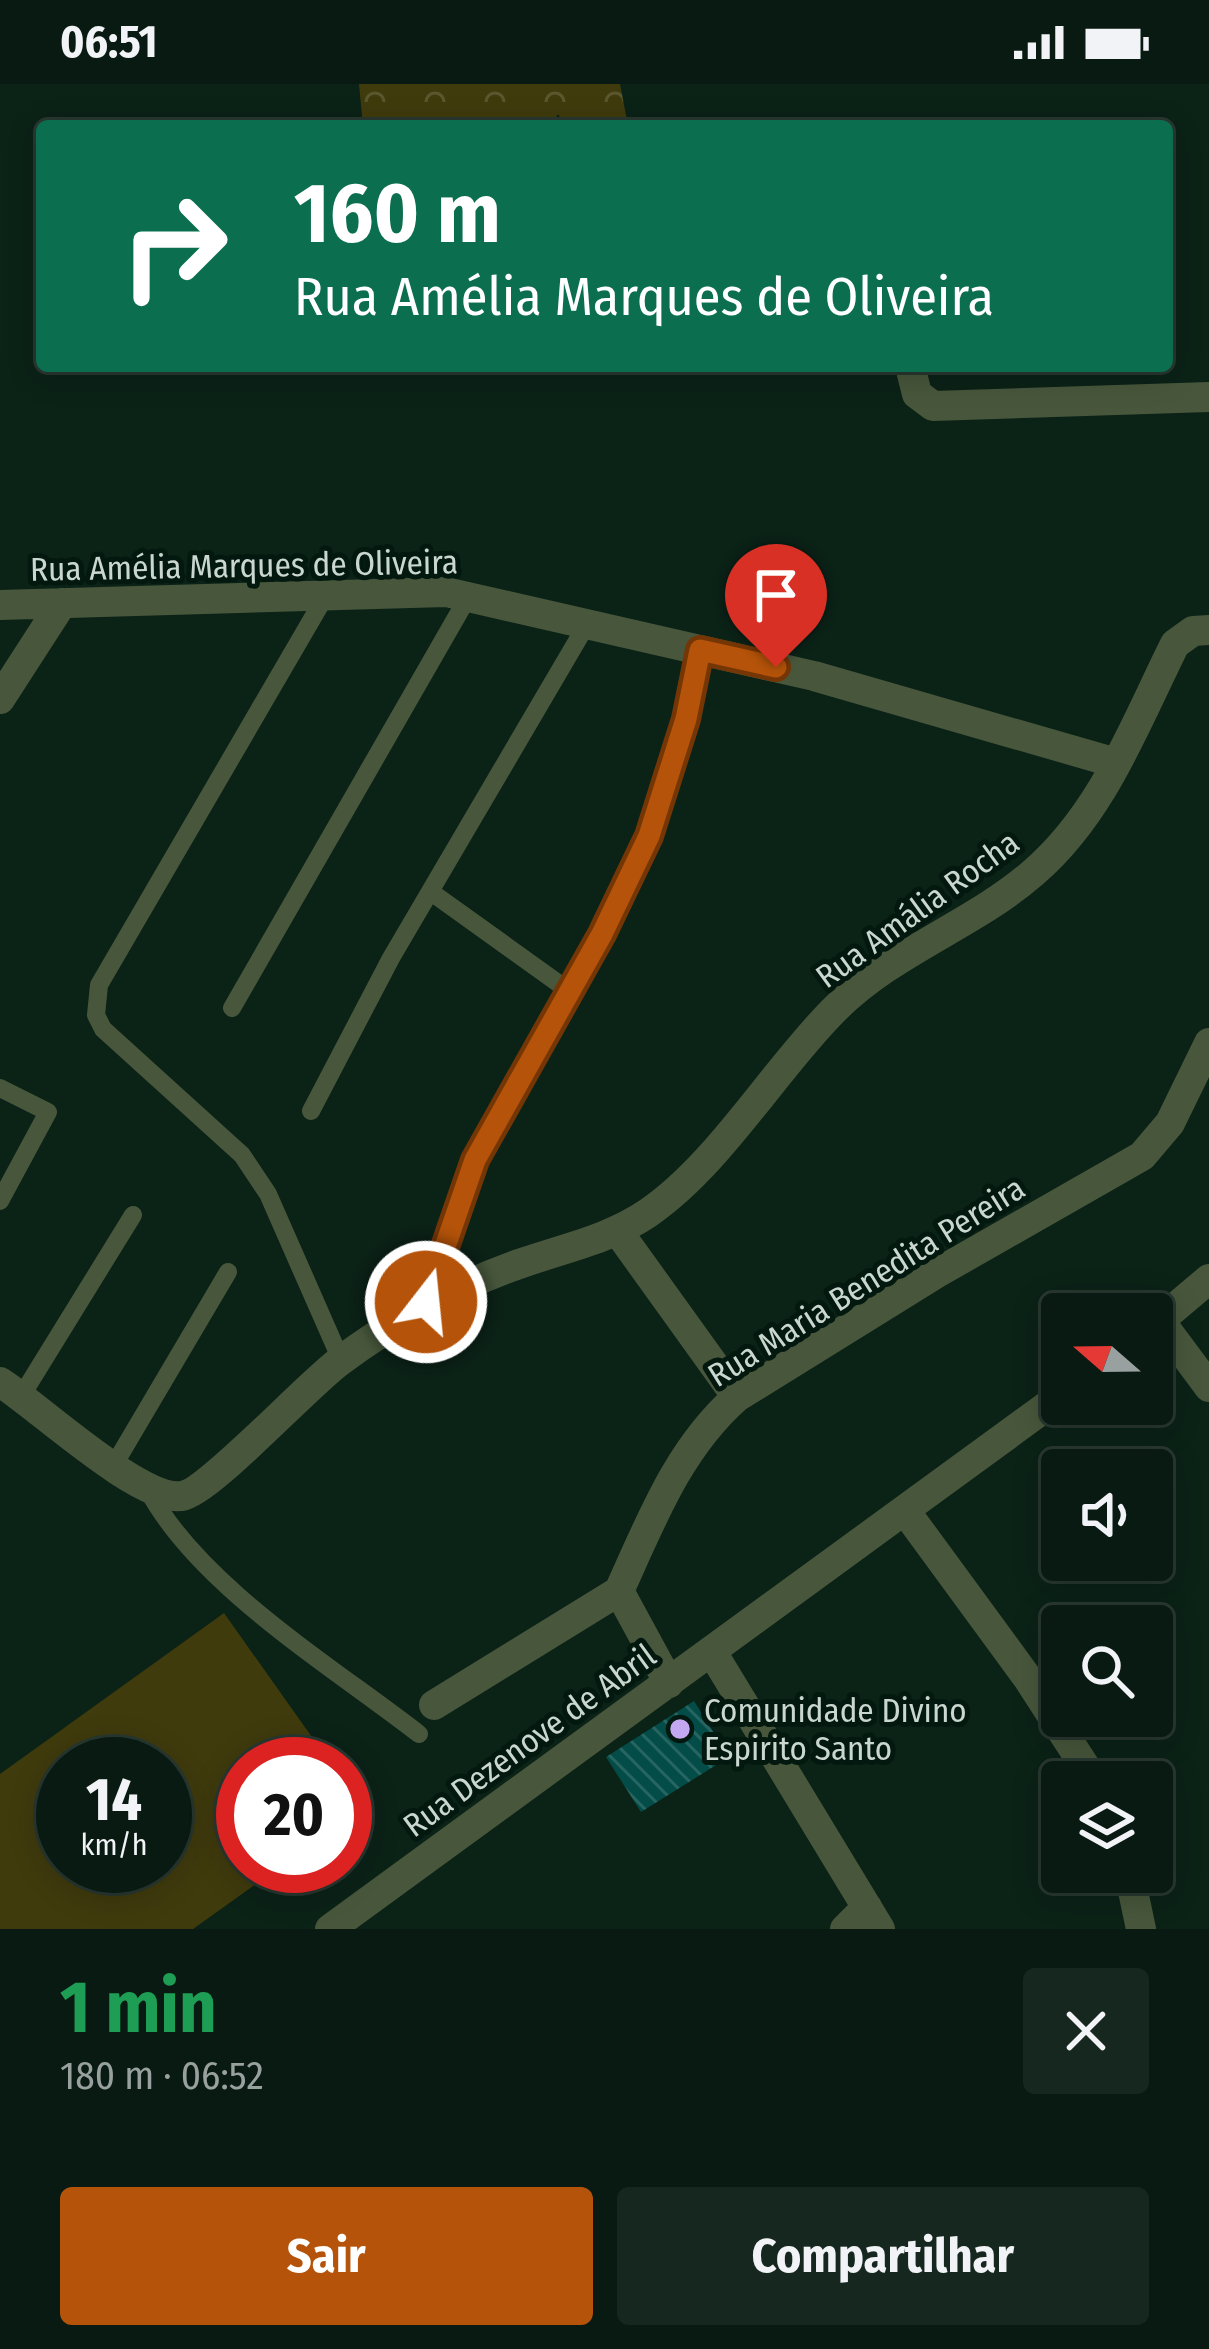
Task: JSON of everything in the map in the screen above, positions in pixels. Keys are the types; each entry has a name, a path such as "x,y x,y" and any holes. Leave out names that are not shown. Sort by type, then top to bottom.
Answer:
{"street":[{"path":"912,372 917,394 933,406 1209,397"},
{"name":"Rua Amélia Marques de Oliveira","path":"0,605 446,592 814,676 1116,764"},
{"path":"0,699 62,603"},
{"name":"Rua Amália Rocha","path":"147,1488 183,1496 202,1487 290,1400 426,1302 617,1230 651,1211 687,1178 835,1008 924,941 1030,877 1068,840 1116,764 1175,644 1193,631 1209,631"},
{"name":"Rua Maria Benedita Pereira","path":"619,1591 680,1462 708,1423 737,1397 938,1273 1142,1156 1170,1123 1209,1043"},
{"path":"617,1230 737,1397"},
{"path":"1173,1310 1209,1279"},
{"path":"1173,1344 1209,1387"},
{"path":"11,1389 147,1488"},
{"name":"Rua Dezenove de Abril","path":"330,1929 1041,1411"},
{"path":"906,1512 1081,1761"},
{"path":"434,1706 619,1591 669,1683"},
{"path":"712,1652 864,1922"},
{"path":"1133,1893 1141,1929"}],"lane":[{"path":"326,596 99,985 96,1015 113,1041 242,1155 268,1194 340,1360"},
{"path":"232,1008 468,597"},
{"path":"311,1111 587,624"},
{"path":"426,1302 475,1160 649,836 686,719 700,650"},
{"path":"431,892 569,992"},
{"path":"0,1088 48,1112 0,1201"},
{"path":"11,1389 133,1215"},
{"path":"115,1465 228,1272"},
{"path":"147,1488 164,1520 234,1589 419,1734"}],"green space":[{"path":"359,84 620,84 627,120 562,120 558,114 554,120 362,120"},
{"path":"224,1613 312,1737 216,1737 216,1893 243,1893 193,1929 0,1929 0,1774 36,1748 36,1893 192,1893 192,1737 51,1737"}],"building":[{"name":"Comunidade Divino Espirito Santo","path":"694,1701 729,1757 641,1812 606,1757"}],"place":[{"name":"Comunidade Divino Espirito Santo","path":"680,1729"}],"route":[{"path":"426,1302 448,1225 475,1160 627,888 649,836 686,719 700,650 776,667"}]}
